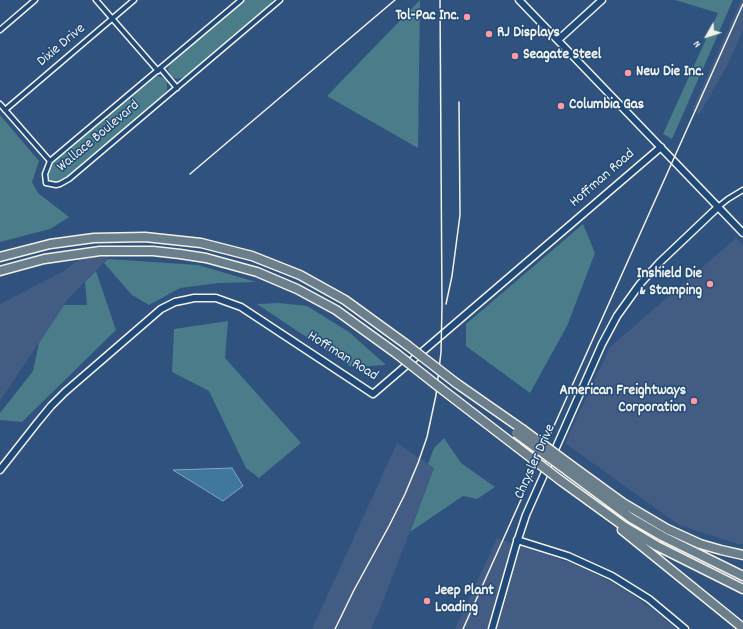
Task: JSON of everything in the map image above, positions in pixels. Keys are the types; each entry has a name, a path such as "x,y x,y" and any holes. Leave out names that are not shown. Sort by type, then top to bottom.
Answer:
{"highway":[{"path":"0,257 41,246 82,239 149,237 201,243 235,251 276,264 338,295 370,317 570,469 622,513 672,541 743,576"},
{"path":"0,271 32,262 62,256 100,251 133,250 171,252 206,258 274,278 298,289 336,310 397,354 560,480 625,527 657,546 743,589"},
{"path":"570,469 641,515 667,529 700,544 743,555"},
{"path":"603,512 622,530 743,628"},
{"path":"700,544 715,545 743,551"},
{"path":"727,615 738,629"}],"street":[{"path":"0,30 35,0"},
{"path":"96,0 177,88"},
{"name":"Dixie Drive","path":"5,110 134,0"},
{"name":"Wallace Boulevard","path":"242,0 50,161 45,174 46,183 56,186 65,182 280,0"},
{"path":"519,0 743,233"},
{"path":"558,40 602,0"},
{"path":"0,104 50,161"},
{"name":"Hoffman Road","path":"0,470 41,417 65,392 161,309 171,304 194,298 216,298 241,307 374,394 661,147"},
{"path":"718,207 743,190"},
{"name":"Chrysler Drive","path":"492,629 517,540 526,516 602,344 617,316 640,284 659,263 718,207"},
{"path":"517,540 568,556 612,576 649,599 684,629"}],"shaded area":[{"path":"741,0 743,0 743,30 728,64 699,115 692,110"},
{"path":"736,238 743,245 743,544 738,544 679,525 565,443 610,347"},
{"path":"116,250 68,299 0,401 0,304 62,272 89,252"},
{"path":"397,443 434,468 371,629 312,629"},
{"path":"232,468 243,486 223,501 173,470"},
{"path":"497,538 574,564 602,577 627,591 663,617 676,629 455,629"}],"green space":[{"path":"244,0 273,0 271,4 185,77 177,79 171,76 168,70 173,60"},
{"path":"420,0 418,148 327,96"},
{"path":"675,0 733,0 672,139 663,134 718,13"},
{"path":"157,76 162,77 167,81 167,90 164,94 65,178 54,182 49,180 47,176 50,168 59,156 150,79"},
{"path":"0,115 39,161 32,182 38,193 69,217 50,229 0,242"},
{"path":"583,224 595,253 567,326 530,393 466,346 466,324"},
{"path":"108,259 198,265 256,282 219,283 180,288 149,305 132,295 104,263"},
{"path":"96,271 116,330 22,422 0,420 0,413 33,371 39,343 64,305 87,305 85,282"},
{"path":"279,303 307,306 349,332 386,365 351,367 257,304"},
{"path":"228,321 225,358 301,443 259,478 246,468 209,391 172,372 174,329"},
{"path":"444,438 461,463 495,487 477,499 463,496 410,532 434,468 428,464 434,448"}],"railway":[{"path":"190,174 395,0"},
{"path":"335,629 405,494 427,437 436,395 441,352 442,306 440,0"},
{"path":"463,629 743,4"},
{"path":"446,304 452,276 460,215 459,102"}],"place":[{"name":"Tol-Pac Inc.","path":"467,17"},
{"name":"RJ Displays","path":"489,34"},
{"name":"Seagate Steel","path":"515,56"},
{"name":"New Die Inc.","path":"628,73"},
{"name":"Columbia Gas","path":"561,106"},
{"name":"Inshield Die & Stamping","path":"710,284"},
{"name":"American Freightways Corporation","path":"694,401"},
{"name":"Jeep Plant Loading","path":"427,601"}]}
